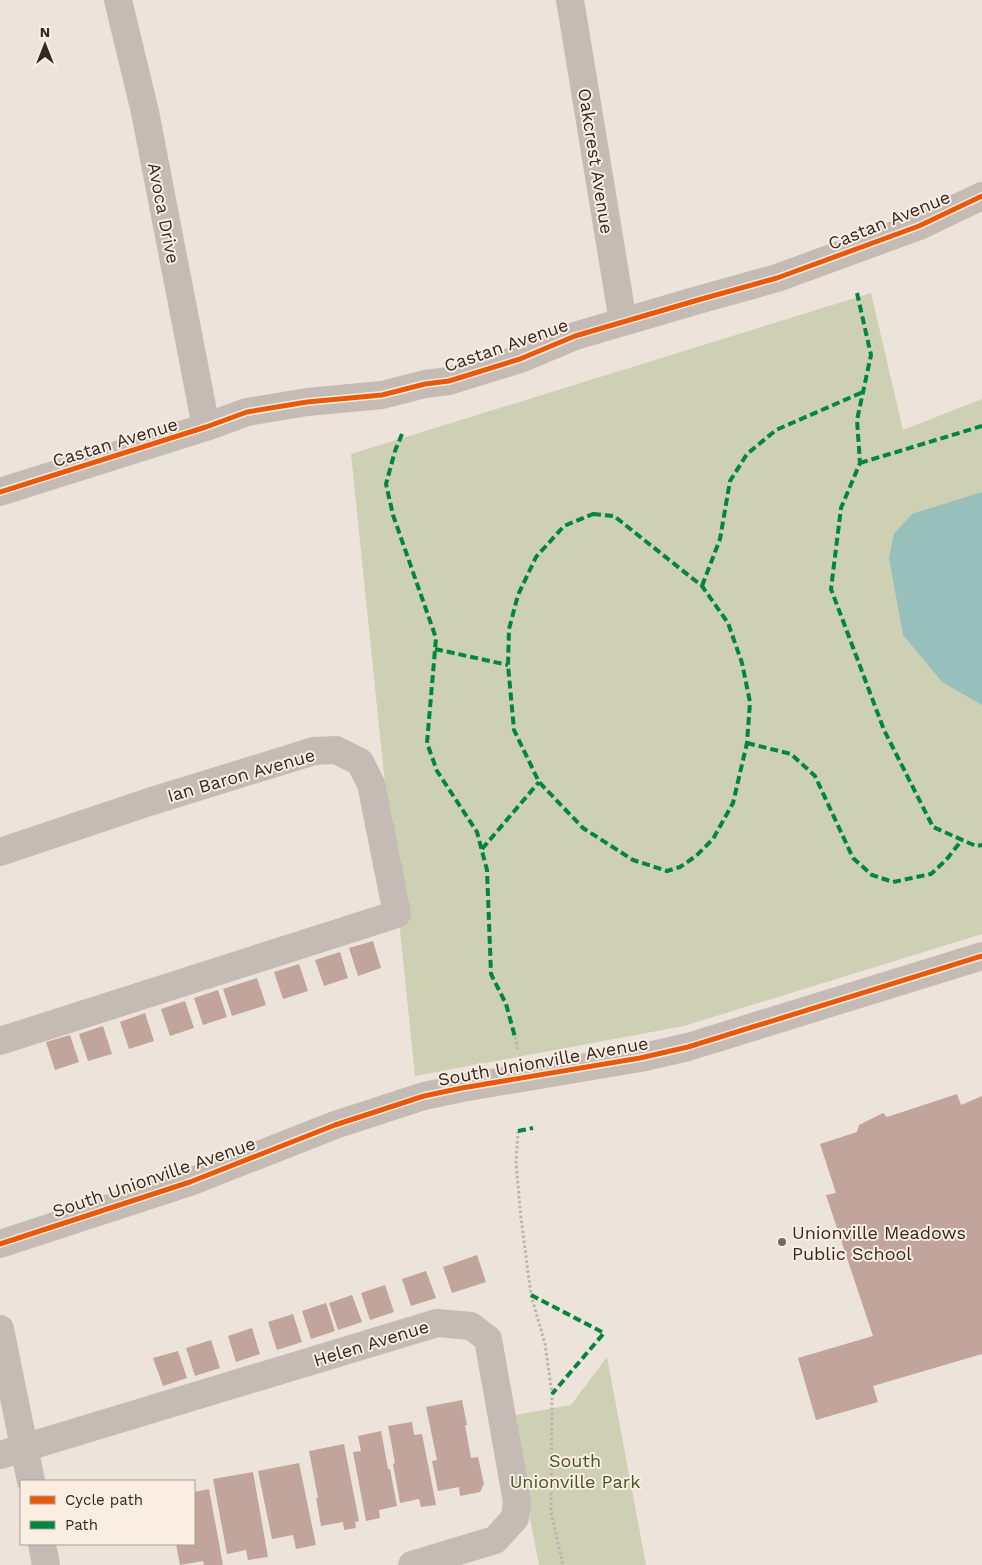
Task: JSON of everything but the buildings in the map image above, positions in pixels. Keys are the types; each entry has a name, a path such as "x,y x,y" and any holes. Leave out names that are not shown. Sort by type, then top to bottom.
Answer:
{"street":[{"name":"Avoca Drive","path":"118,0 146,121 206,428"},
{"name":"Oakcrest Avenue","path":"570,0 623,322"},
{"name":"Castan Avenue","path":"0,492 206,428 247,412 278,406 382,395 426,384 449,381 520,359 576,336 777,278 919,226 982,196"},
{"name":"Ian Baron Avenue","path":"0,852 149,802 314,751 336,750 360,762 371,784 397,914 0,1041"},
{"name":"South Unionville Avenue","path":"0,1244 190,1182 335,1125 416,1099 462,1088 640,1058 688,1047 982,956"},
{"name":"Helen Avenue","path":"12,1451 436,1323 470,1326 488,1340 516,1502 515,1518 495,1540 412,1565"},
{"path":"0,1329 12,1451 30,1480"},
{"path":"42,1545 46,1565"}],"path":[{"path":"515,1037 518,1054"},
{"path":"518,1131 516,1163 531,1296 545,1344 552,1394 551,1512 563,1565"}],"green space":[{"path":"871,293 903,430 982,399 982,934 684,1026 415,1076 351,454"},
{"name":"South Unionville Park","path":"607,1357 646,1565 539,1565 510,1416 571,1405"}],"water":[{"path":"982,492 982,705 942,682 903,635 889,558 894,534 912,514"}],"marked path":[{"path":"857,293 871,355 857,420 860,463 841,508 831,589 884,730 933,827 976,846 982,845"},
{"path":"702,586 720,539 730,481 747,454 776,430 863,392"},
{"path":"860,463 982,426"},
{"path":"402,434 386,484 393,515 436,638 427,743 437,771 477,832 487,870 491,974 506,1004 515,1037"},
{"path":"593,514 614,516 702,586 728,623 742,663 750,702 747,743 733,803 713,839 696,856 680,867 667,871 633,860 583,828 539,782 514,730 508,665 509,629 518,595 536,557 564,526 593,514"},
{"path":"435,649 508,665"},
{"path":"747,743 791,754 815,776 853,858 872,875 893,882 931,874 946,860 962,840"},
{"path":"482,849 539,782"},
{"path":"518,1131 533,1128"},
{"path":"531,1295 604,1333 552,1394"}],"cycle path":[{"path":"0,492 206,427 247,412 307,402 382,395 425,384 449,381 520,359 575,336 777,278 919,226 982,196"},
{"path":"0,1244 190,1182 335,1125 424,1096 640,1058 688,1047 982,956"}],"place":[{"name":"Unionville Meadows Public School","path":"782,1242"}]}
